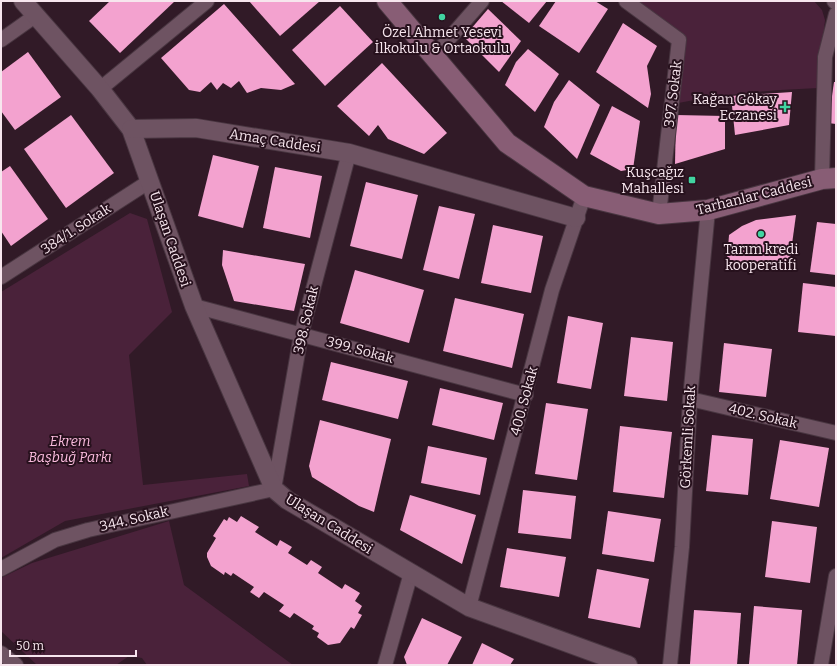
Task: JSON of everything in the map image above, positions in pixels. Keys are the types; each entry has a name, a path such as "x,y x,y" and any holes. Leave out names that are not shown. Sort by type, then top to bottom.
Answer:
{"main road":[{"name":"Tarhanlar Caddesi","path":"387,1 507,143 584,196 659,214 708,210 831,180"}],"street":[{"path":"23,1 100,89 131,129"},
{"path":"100,89 208,1"},
{"path":"433,57 482,1"},
{"name":"397. Sokak","path":"626,1 679,40 659,214"},
{"path":"831,180 826,57 836,14"},
{"path":"1,40 35,16"},
{"name":"Amaç Caddesi","path":"131,129 196,128 349,153 576,218"},
{"name":"Ulaşan Caddesi","path":"131,129 194,306 274,488 287,500 469,607 628,665"},
{"name":"398. Sokak","path":"274,488 301,334 349,153"},
{"name":"384/1. Sokak","path":"1,277 150,181"},
{"name":"400. Sokak","path":"469,607 526,395 552,290 584,196"},
{"name":"Görkemli Sokak","path":"670,665 682,547 690,399 708,210"},
{"name":"399. Sokak","path":"194,306 526,395"},
{"name":"402. Sokak","path":"690,399 836,433"},
{"name":"344. Sokak","path":"1,569 55,540 88,530 274,488"},
{"path":"385,665 411,573"},
{"path":"821,665 836,576"},
{"path":"1,653 16,665"}],"green space":[{"path":"632,1 814,1 822,10 825,20 818,88 745,93 673,104 683,37"},
{"name":"Ekrem Başbuğ Parkı","path":"130,213 147,219 172,312 129,355 143,485 247,474 249,486 65,521 1,558 1,292"},
{"path":"169,521 184,585 293,665 147,665 142,658 129,656 116,665 37,665 1,631 1,578 32,563"}],"building":[{"path":"110,1 175,1 120,53 89,21"},
{"path":"249,1 320,1 280,36"},
{"path":"501,1 547,1 529,23"},
{"path":"556,1 595,1 608,9 579,53 539,26"},
{"path":"224,4 295,84 281,90 261,88 247,93 239,81 231,88 223,83 217,90 211,82 200,92 189,90 161,58"},
{"path":"340,6 373,42 325,86 292,50"},
{"path":"488,9 521,41 499,72 464,37"},
{"path":"623,23 657,46 647,66 651,94 648,108 596,72"},
{"path":"528,49 559,74 535,112 505,85 516,62"},
{"path":"28,52 61,97 15,130 1,111 1,72"},
{"path":"382,63 447,133 424,154 388,139 378,125 369,136 337,106"},
{"path":"569,80 600,105 577,159 544,127 554,102"},
{"path":"834,82 836,82 836,124 828,123"},
{"path":"792,92 789,125 735,135 731,96"},
{"path":"612,106 640,121 633,169 621,171 590,154"},
{"path":"71,115 114,173 66,208 24,149"},
{"path":"676,115 725,116 725,149 675,164"},
{"path":"213,155 259,166 243,228 198,216"},
{"path":"10,166 48,219 11,246 1,231 1,172"},
{"path":"275,167 322,176 310,238 263,228"},
{"path":"366,182 418,195 402,259 350,246"},
{"path":"439,206 475,214 459,279 423,270"},
{"path":"796,215 789,266 727,261 729,235 742,226 756,220"},
{"path":"817,222 836,224 836,275 810,272"},
{"path":"493,225 543,236 531,293 481,283"},
{"path":"223,250 305,264 294,311 234,301 222,265"},
{"path":"355,270 424,290 409,343 340,323"},
{"path":"803,283 836,287 836,336 798,332"},
{"path":"455,298 524,314 512,368 443,351"},
{"path":"568,316 603,323 591,389 557,383"},
{"path":"631,337 673,342 667,401 624,396"},
{"path":"724,343 772,349 766,397 719,392"},
{"path":"331,362 408,381 398,419 322,400"},
{"path":"440,388 503,403 494,440 432,425"},
{"path":"546,403 588,409 577,480 535,474"},
{"path":"320,420 391,439 374,512 359,506 312,477 309,466"},
{"path":"620,426 672,432 664,498 613,492"},
{"path":"712,435 753,439 748,495 706,491"},
{"path":"780,440 829,448 819,507 770,499"},
{"path":"428,446 487,458 480,495 421,483"},
{"path":"523,490 576,496 571,539 518,533"},
{"path":"410,495 476,515 462,564 400,530"},
{"path":"608,511 661,519 654,562 602,554"},
{"path":"241,516 259,527 255,532 277,546 280,540 292,547 288,553 307,565 311,560 322,567 318,573 342,589 345,584 360,593 355,601 362,606 358,613 362,615 354,629 351,627 340,643 328,645 317,637 319,633 312,629 314,626 294,613 290,618 279,611 284,605 264,592 259,598 250,592 254,587 233,573 231,576 225,572 224,575 211,566 207,553 216,538 213,536 224,519 227,521 229,517 237,522"},
{"path":"772,521 817,527 810,583 765,577"},
{"path":"507,548 566,557 559,597 500,587"},
{"path":"597,569 649,579 640,628 588,618"},
{"path":"754,606 802,610 797,665 749,664"},
{"path":"694,610 741,613 737,665 690,664"},
{"path":"422,618 462,637 447,665 407,665 404,657"},
{"path":"482,643 514,659 510,665 472,665"}],"place":[{"name":"Özel Ahmet Yesevi İlkokulu & Ortaokulu","path":"442,17"},
{"name":"Kağan Gökay Eczanesi","path":"785,107"},
{"name":"Kuşcağız Mahallesi","path":"692,180"},
{"name":"Tarım kredi kooperatifi","path":"761,234"}]}
